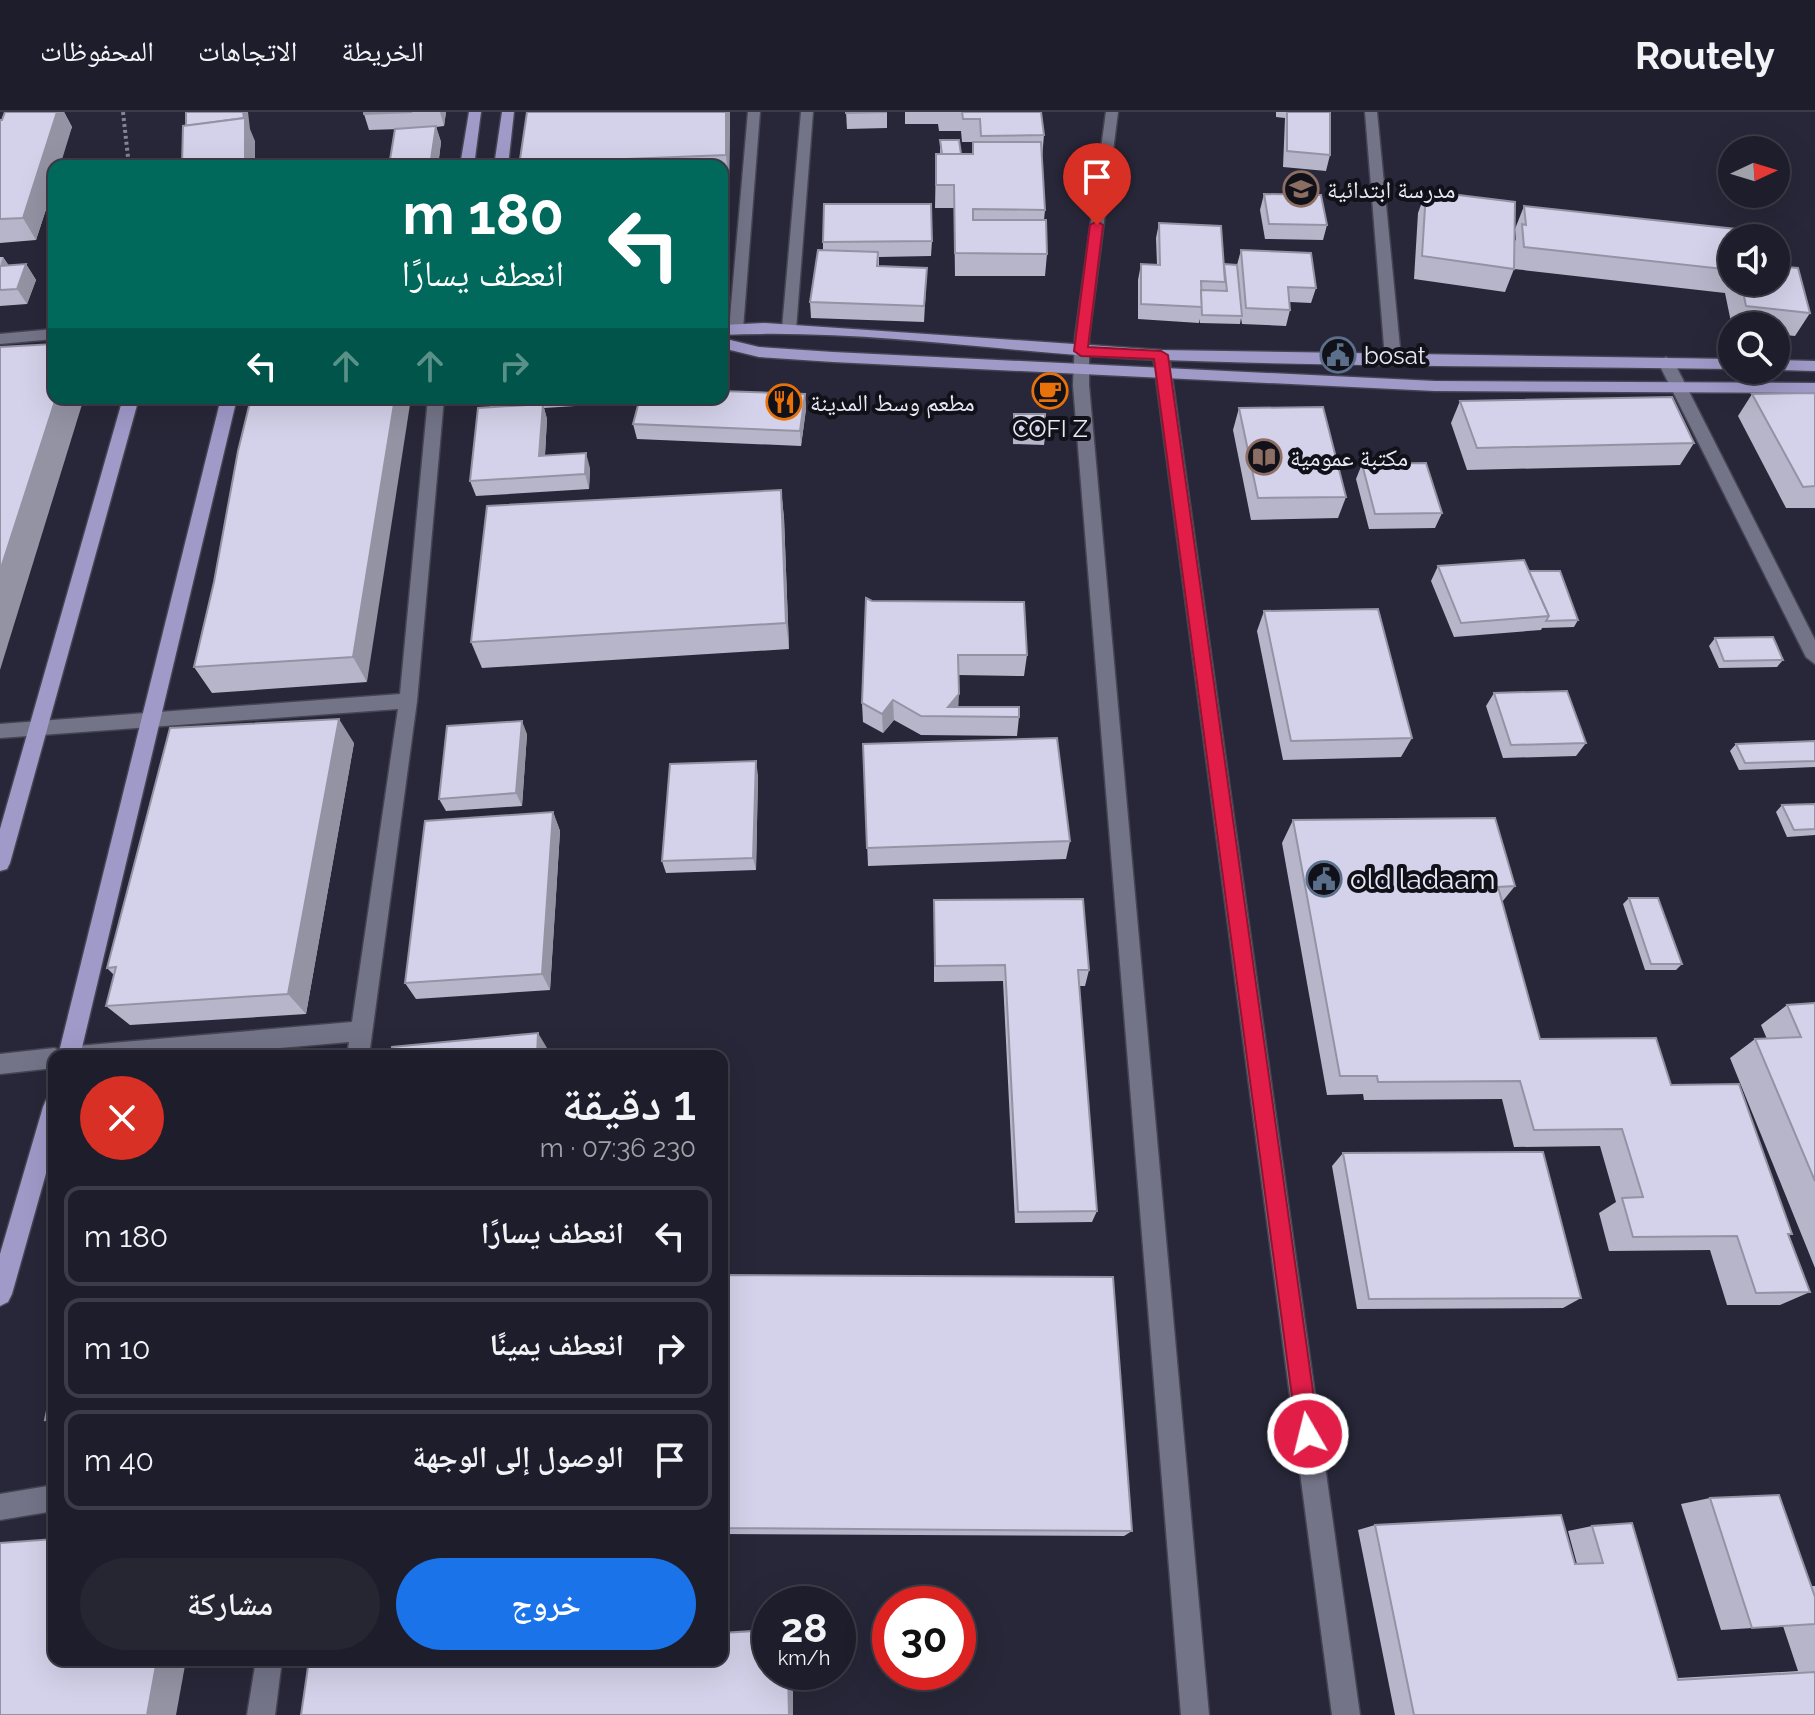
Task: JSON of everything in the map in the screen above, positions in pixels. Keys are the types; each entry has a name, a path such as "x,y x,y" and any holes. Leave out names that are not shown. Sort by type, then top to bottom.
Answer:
{"main road":[{"path":"468,160 475,112"},
{"path":"502,160 508,112"},
{"path":"729,329 789,329 1081,361"},
{"path":"728,344 774,353 1081,361 1435,386 1807,388"},
{"path":"1161,365 1393,358 1718,364"},
{"path":"1790,365 1815,366"},
{"path":"1790,373 1807,388"},
{"path":"0,863 129,404"},
{"path":"70,1050 228,404"},
{"path":"0,1294 48,1128"}],"street":[{"path":"729,329 754,112"},
{"path":"789,329 807,112"},
{"path":"1112,112 1081,361 1195,1715"},
{"path":"1371,112 1393,358"},
{"path":"0,339 48,335"},
{"path":"1666,362 1815,657"},
{"path":"1161,365 1346,1715"},
{"path":"359,1050 408,701 435,404"},
{"path":"0,731 408,701"},
{"path":"145,1050 361,1031"},
{"path":"0,1064 48,1059"},
{"path":"0,1507 48,1499"},
{"path":"261,1715 268,1666"}],"path":[{"path":"123,112 128,160"}],"building":[{"path":"5,112 57,112 23,218 0,219 0,120"},
{"path":"186,112 243,112 244,118 186,126"},
{"path":"364,112 412,112 364,114"},
{"path":"527,112 726,112 726,155 627,160 520,160"},
{"path":"962,112 1041,112 1044,135 981,136 980,119 963,119"},
{"path":"1287,112 1330,112 1330,155 1287,151"},
{"path":"245,118 245,160 182,160 183,126"},
{"path":"436,126 431,160 390,160 395,129"},
{"path":"940,140 959,140 961,154 942,154"},
{"path":"973,142 1041,142 1045,210 973,209 973,220 1046,220 1047,254 955,253 954,185 936,185 936,154 973,154"},
{"path":"1426,191 1515,202 1514,269 1422,256"},
{"path":"1264,194 1321,195 1327,225 1269,224"},
{"path":"824,204 931,204 932,241 823,242"},
{"path":"1524,206 1718,227 1718,268 1524,247 1522,224 1526,225"},
{"path":"1159,223 1221,226 1225,282 1201,281 1202,307 1141,304 1141,264 1160,265"},
{"path":"818,250 878,252 877,266 927,268 924,306 810,302"},
{"path":"1241,250 1311,253 1316,288 1288,287 1290,310 1246,308"},
{"path":"26,264 17,289 0,290 0,266"},
{"path":"1224,264 1237,265 1242,316 1202,315 1201,290 1227,291"},
{"path":"1790,267 1798,268 1810,313 1746,306 1744,296 1790,296"},
{"path":"48,344 48,404 54,404 0,571 0,347"},
{"path":"728,391 805,394 800,431 633,424 638,404 728,404"},
{"path":"1815,393 1815,486 1803,487 1752,394"},
{"path":"1672,397 1694,443 1477,448 1460,401"},
{"path":"250,404 394,404 353,657 194,667 214,582"},
{"path":"543,404 539,456 586,453 585,474 470,481 478,408"},
{"path":"1323,407 1346,497 1258,498 1239,408"},
{"path":"1014,414 1045,414 1045,437 1014,437"},
{"path":"1426,463 1442,513 1375,514 1362,464"},
{"path":"781,490 786,623 471,642 487,506"},
{"path":"1524,560 1549,616 1461,623 1438,566"},
{"path":"1529,571 1560,571 1578,620 1546,621 1549,616"},
{"path":"866,598 872,601 1024,602 1027,655 958,655 959,694 948,707 1019,707 1019,717 921,716 893,700 882,714 862,703"},
{"path":"1378,609 1412,738 1291,741 1264,611"},
{"path":"1773,637 1783,660 1724,661 1715,638"},
{"path":"1567,691 1586,743 1511,745 1494,693"},
{"path":"339,719 288,994 106,1006 116,967 107,968 170,728"},
{"path":"522,721 516,793 439,799 447,726"},
{"path":"1057,738 1070,841 867,848 863,744"},
{"path":"1815,741 1815,761 1745,763 1736,744"},
{"path":"756,761 753,858 662,861 670,764"},
{"path":"1815,804 1815,829 1794,830 1782,805"},
{"path":"553,812 542,974 405,983 425,821"},
{"path":"1495,818 1515,886 1498,887 1540,1039 1656,1038 1671,1085 1739,1084 1810,1292 1756,1293 1737,1236 1633,1237 1622,1198 1643,1197 1622,1129 1534,1130 1520,1081 1378,1082 1377,1076 1340,1076 1293,820"},
{"path":"1629,898 1658,898 1682,964 1651,964"},
{"path":"1083,899 1089,970 1078,970 1097,1211 1018,1212 1005,965 935,966 934,900"},
{"path":"1815,1003 1815,1181 1755,1039 1801,1037 1787,1005"},
{"path":"538,1033 537,1050 392,1050 392,1047"},
{"path":"1543,1152 1581,1298 1369,1299 1343,1153"},
{"path":"728,1275 1113,1277 1132,1531 728,1528"},
{"path":"1779,1495 1815,1597 1815,1624 1752,1628 1710,1498"},
{"path":"1561,1515 1575,1564 1603,1563 1592,1526 1632,1523 1678,1680 1815,1672 1815,1715 1414,1715 1375,1525"},
{"path":"48,1539 48,1666 156,1666 147,1715 0,1715 0,1543"},
{"path":"752,1631 752,1690 788,1690 789,1715 301,1715 308,1666 728,1666 728,1633"}],"place":[{"name":"مدرسة ابتدائية","path":"1301,189"},
{"name":"bosat","path":"1338,355"},
{"name":"COFI Z","path":"1050,391"},
{"name":"مطعم وسط المدينة","path":"784,402"},
{"name":"مكتبة عمومية","path":"1264,457"},
{"name":"old ladaam","path":"1324,879"}],"route":[{"path":"1097,225 1081,351 1161,355 1308,1434"}]}
